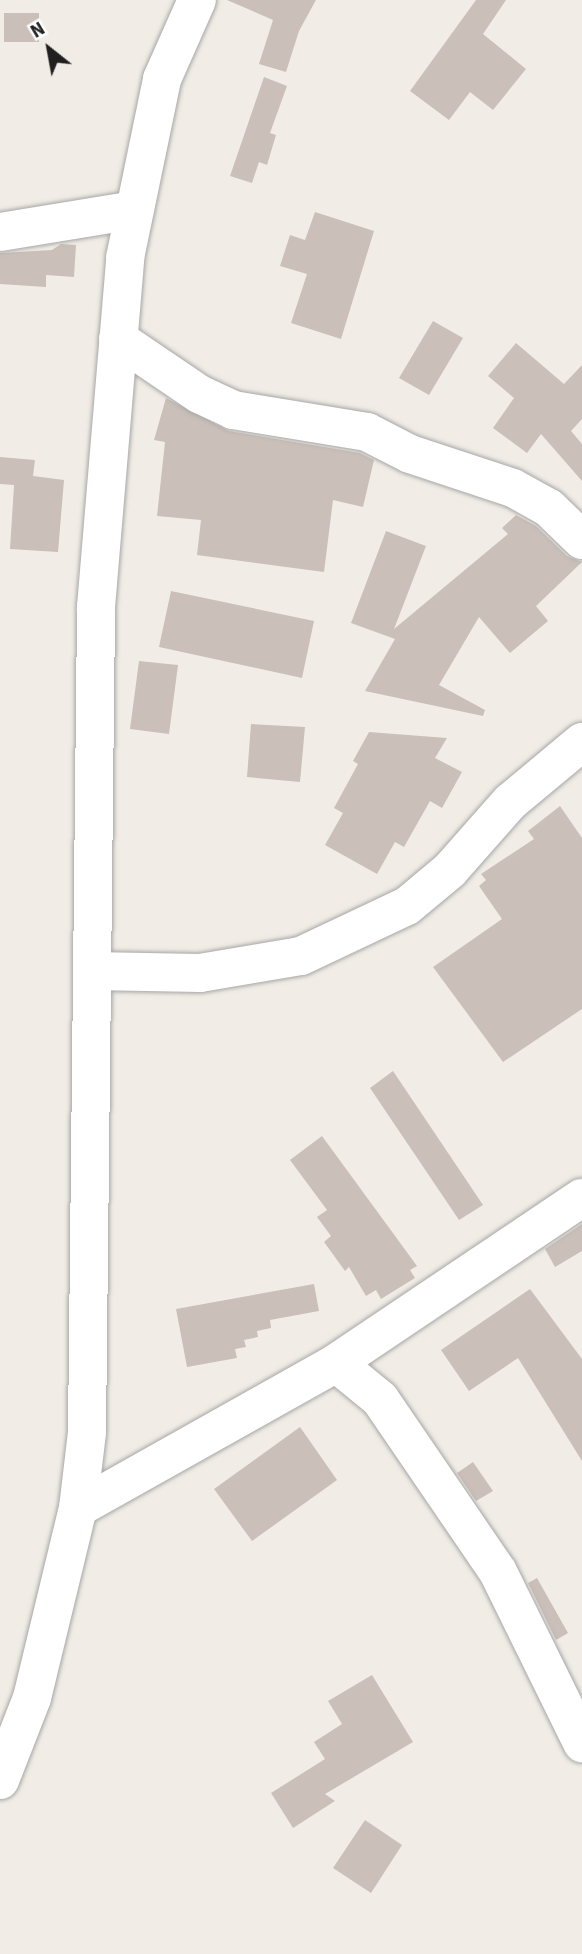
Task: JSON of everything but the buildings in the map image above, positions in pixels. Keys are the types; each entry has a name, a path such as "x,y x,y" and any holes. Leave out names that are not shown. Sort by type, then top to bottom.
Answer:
{"street":[{"path":"0,1780 32,1698 78,1508 87,1432 96,607 118,339 134,210 162,79 197,0"},
{"path":"0,232 134,210"},
{"path":"118,339 199,394 233,410 367,432 410,454 513,488 549,508 582,540"},
{"path":"92,971 200,973 301,957 407,906 450,870 510,802 582,742"},
{"path":"78,1508 336,1363 582,1198"},
{"path":"336,1363 380,1399 498,1572 582,1743"}]}
